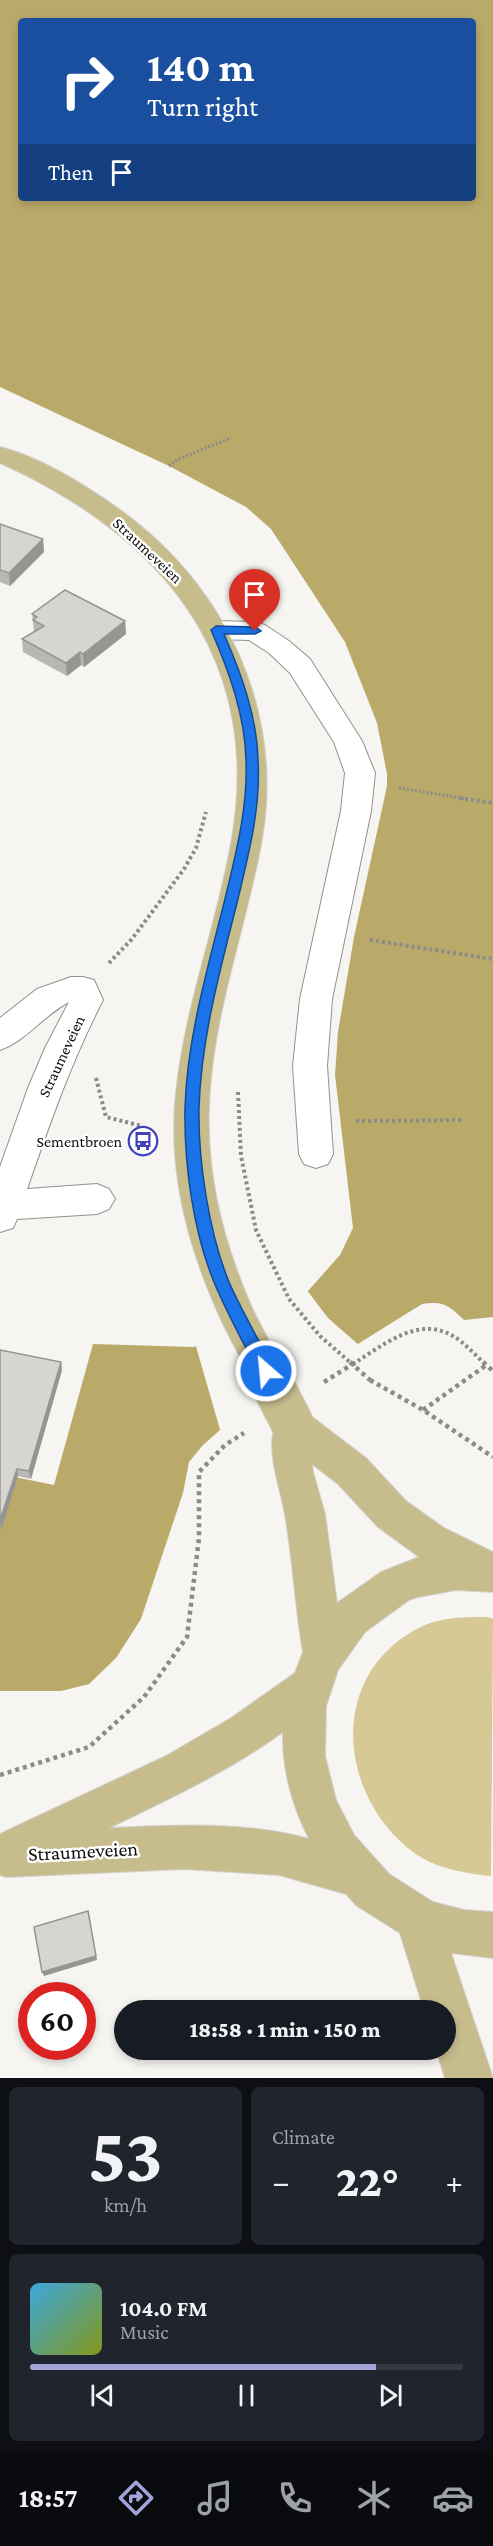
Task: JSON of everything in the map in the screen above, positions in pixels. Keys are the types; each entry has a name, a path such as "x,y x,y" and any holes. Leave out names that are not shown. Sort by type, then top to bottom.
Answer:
{"main road":[{"name":"Straumeveien","path":"0,454 93,503 158,555 188,588 216,630 235,673 246,717 252,759 251,799 247,836 213,975 198,1048 192,1107 193,1148 207,1238 222,1282 293,1425 352,1471 392,1514 430,1542 491,1571"},
{"name":"Straumeveien","path":"3,1856 181,1771 246,1733 315,1670 305,1514 293,1472 293,1425"},
{"path":"491,1571 449,1570 412,1578 377,1595 355,1613 315,1670 301,1736 307,1785 325,1832 356,1874 385,1900 418,1920 461,1933 493,1935"},
{"name":"Straumeveien","path":"3,1856 195,1848 279,1853 356,1874"},
{"path":"418,1920 469,2078"}],"street":[{"path":"216,630 255,631 279,647 300,666 348,741 360,773 356,812 316,999 310,1066 316,1154"},
{"name":"Straumeveien","path":"0,1037 52,996 71,988 83,989 87,1000 62,1048 45,1088 2,1211"},
{"path":"2,1211 98,1199"}],"path":[{"path":"169,466 178,459 231,438"},
{"path":"398,788 493,803"},
{"path":"83,989 132,939 184,869 196,848 207,811"},
{"path":"366,939 493,959"},
{"path":"62,1048 78,1056 96,1077 106,1117 142,1126"},
{"path":"352,1121 462,1120"},
{"path":"289,1299 320,1336 370,1380 423,1410 493,1457"},
{"path":"321,1384 403,1333 427,1329 452,1335 493,1371"},
{"path":"423,1410 485,1366"},
{"path":"0,1775 89,1747 144,1697 187,1637 199,1538 199,1472 225,1445 254,1427"}],"shaded area":[{"path":"0,0 493,0 493,1317 464,1320 445,1305 422,1304 220,1430 189,1462 183,1493 141,1619 116,1658 89,1684 61,1691 0,1691 0,1474 54,1485 93,1344 194,1347 308,1291 340,1255 353,1228 335,1075 338,1032 354,937 387,786 387,774 377,723 345,642 271,529 246,507 169,466 0,387"},
{"path":"487,1617 493,1619 491,1876 461,1872 422,1858 388,1828 370,1801 358,1770 353,1738 356,1707 367,1677 387,1651 415,1630 432,1622"}],"pier":[{"path":"306,1289 328,1318 360,1346 221,1433 195,1343"}],"building":[{"path":"0,524 43,539 9,573 0,570"},
{"path":"65,590 125,621 83,654 80,652 66,663 22,639 44,626 33,620 37,617 32,614"},
{"path":"0,1350 61,1362 29,1471 17,1469 0,1520"},
{"path":"88,1911 96,1956 42,1972 34,1927"}],"place":[{"name":"Sementbroen","path":"143,1141"}],"route":[{"path":"255,631 216,630 235,673 246,717 252,759 251,799 247,836 213,975 198,1048 192,1107 193,1148 207,1238 222,1282 266,1371"}]}
